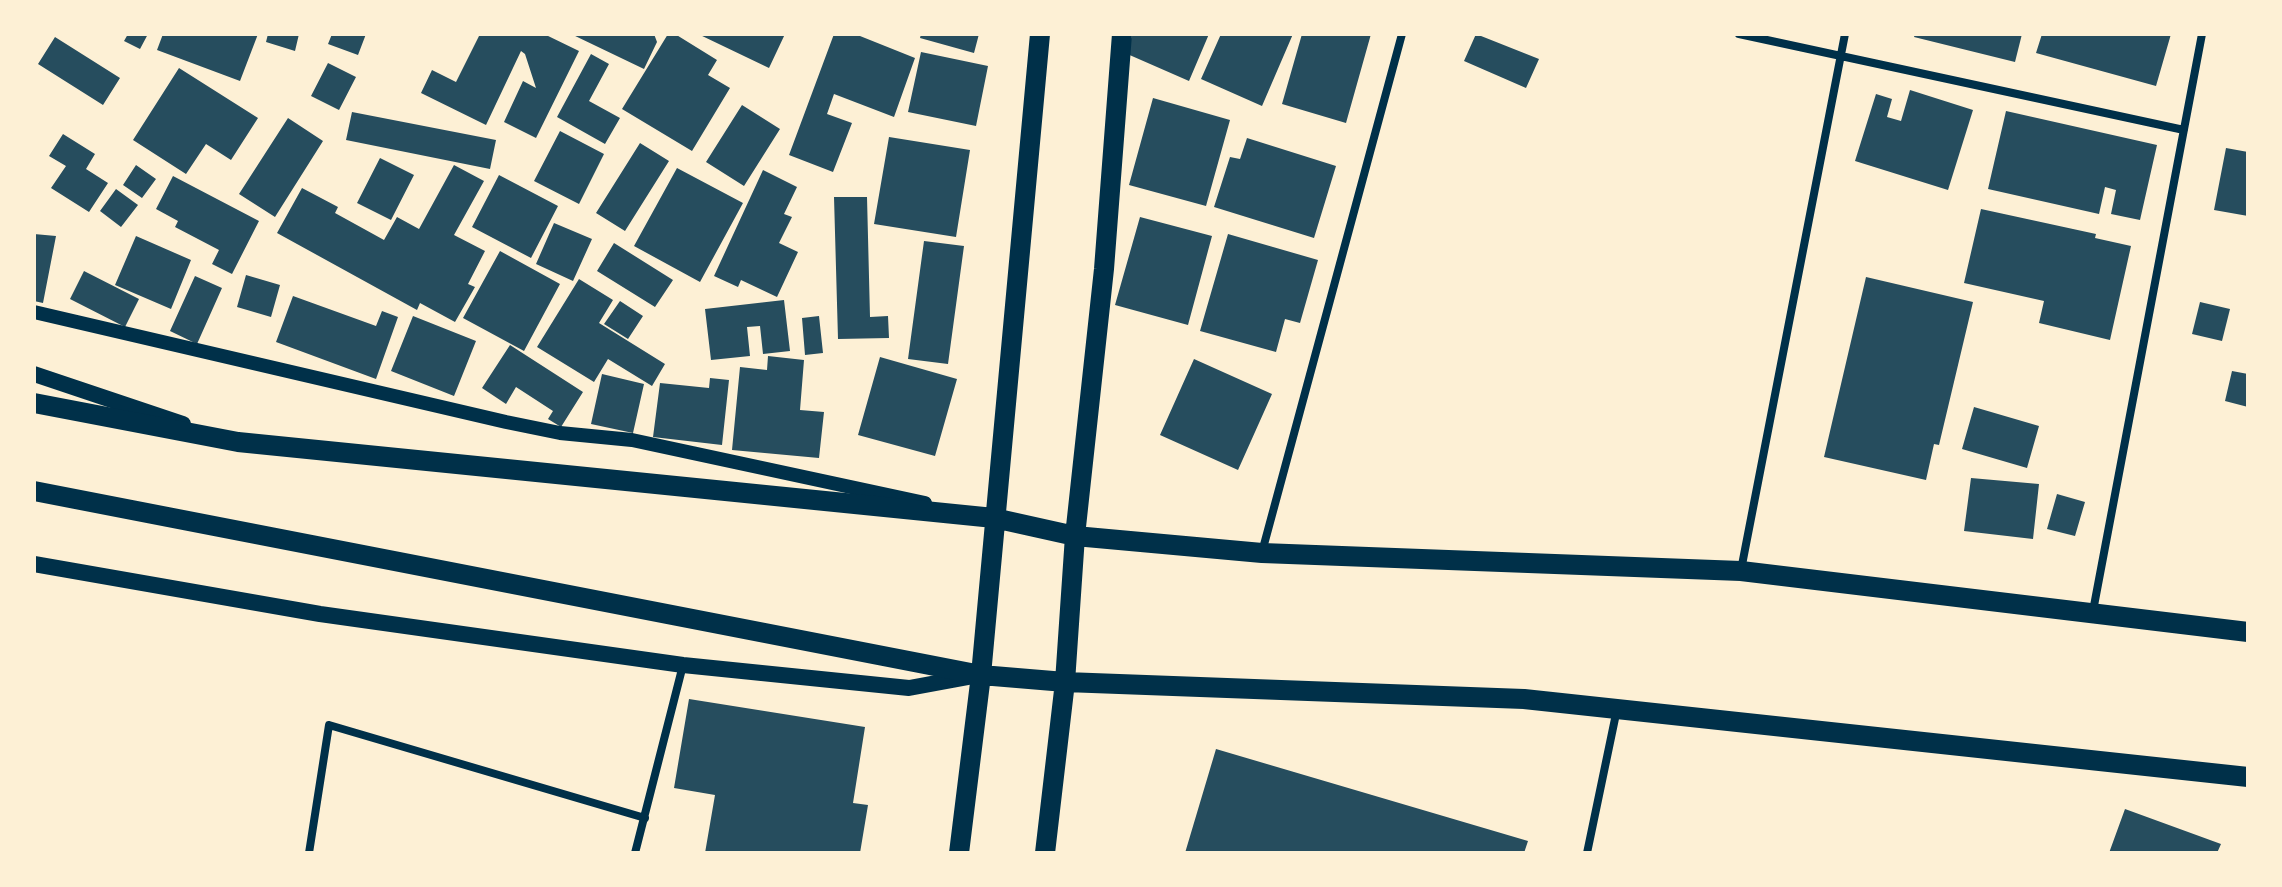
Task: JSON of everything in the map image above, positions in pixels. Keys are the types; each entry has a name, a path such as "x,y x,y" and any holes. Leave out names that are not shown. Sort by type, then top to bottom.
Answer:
{"main road":[{"path":"959,853 981,675 1040,34"},
{"path":"1045,853 1065,682 1075,536 1104,269 1122,34"},
{"path":"34,374 238,442"},
{"path":"34,403 238,442 994,518 1075,536 1262,553 1741,571 2248,632"},
{"path":"34,491 981,675 1065,682 1524,699 2248,777"},
{"path":"34,564 320,614 683,665 909,688 981,675"}],"street":[{"path":"1262,553 1402,34"},
{"path":"1739,34 2184,130"},
{"path":"1741,571 1845,34"},
{"path":"2093,612 2202,34"},
{"path":"40,314 506,422 560,433 632,440 994,518"},
{"path":"635,853 683,665"},
{"path":"1587,853 1617,709"},
{"path":"309,853 329,725 645,818"}],"building":[{"path":"128,34 148,34 140,49 124,41"},
{"path":"163,34 258,34 240,81 157,50"},
{"path":"268,34 299,34 295,51 266,42"},
{"path":"332,34 366,34 358,55 328,44"},
{"path":"480,34 544,34 579,51 536,138 504,122 523,81 536,88 525,54 521,51 486,125 421,93 432,70 456,82"},
{"path":"571,34 654,34 657,42 644,69"},
{"path":"668,34 675,34 717,60 708,75 730,88 692,151 622,109"},
{"path":"698,34 785,34 769,68"},
{"path":"834,34 855,34 915,58 894,117 834,94 827,114 852,123 833,172 789,155"},
{"path":"921,34 979,34 974,53 920,38"},
{"path":"1133,34 1209,34 1189,81 1125,53"},
{"path":"1221,34 1293,34 1262,106 1201,79"},
{"path":"1302,34 1371,34 1346,123 1282,104"},
{"path":"1476,34 1539,59 1526,88 1464,61"},
{"path":"1915,34 2022,34 2015,62 1914,37"},
{"path":"2042,34 2171,34 2156,86 2036,53"},
{"path":"55,37 120,78 103,105 38,64"},
{"path":"921,52 988,66 976,126 908,112"},
{"path":"591,54 609,64 589,101 620,118 605,144 557,117"},
{"path":"328,63 356,77 339,110 311,96"},
{"path":"179,68 258,118 231,160 206,144 186,174 133,140"},
{"path":"1910,90 1973,110 1948,190 1855,161 1876,94 1892,99 1887,117 1901,121"},
{"path":"1153,98 1230,120 1206,206 1129,185"},
{"path":"742,105 780,129 744,186 706,162"},
{"path":"2006,111 2157,145 2140,220 2111,214 2116,190 2105,187 2099,214 1988,189"},
{"path":"352,112 496,140 490,169 346,140"},
{"path":"288,118 323,141 275,217 239,194"},
{"path":"560,131 604,154 579,204 534,181"},
{"path":"63,134 95,154 86,169 108,183 89,212 51,188 66,166 49,156"},
{"path":"889,137 970,150 956,237 874,224"},
{"path":"1247,138 1336,166 1314,238 1214,207 1230,157 1240,159"},
{"path":"640,143 669,161 625,231 596,213"},
{"path":"2226,148 2248,152 2248,216 2214,210"},
{"path":"380,158 414,175 391,220 357,203"},
{"path":"136,165 156,179 142,198 123,185"},
{"path":"454,165 484,181 454,235 485,251 468,284 475,287 455,322 420,303 417,310 277,233 302,188 338,207 335,213 384,240 397,217 419,229"},
{"path":"677,168 743,203 700,282 634,246"},
{"path":"763,170 797,187 784,214 792,217 779,243 798,252 777,297 741,280 738,287 714,276"},
{"path":"499,175 558,206 531,258 472,227"},
{"path":"173,176 259,221 232,274 212,264 219,250 175,227 178,221 156,209"},
{"path":"116,189 138,205 121,227 100,211"},
{"path":"834,197 867,197 870,317 888,316 889,338 838,339"},
{"path":"1981,209 2096,234 2095,238 2131,246 2110,340 2039,323 2044,301 1964,283"},
{"path":"1140,217 1212,236 1188,325 1115,305"},
{"path":"554,223 592,239 573,281 536,264"},
{"path":"34,234 56,236 43,303 34,301"},
{"path":"1228,234 1318,260 1300,323 1285,319 1276,352 1200,331"},
{"path":"136,236 191,260 171,309 115,285"},
{"path":"924,241 964,246 948,364 908,359"},
{"path":"614,243 673,280 655,307 597,271"},
{"path":"500,251 560,284 524,351 463,318"},
{"path":"84,271 139,299 125,327 70,299"},
{"path":"246,275 280,285 271,317 237,307"},
{"path":"195,276 222,288 197,344 170,331"},
{"path":"1866,277 1973,302 1939,445 1934,444 1926,480 1824,457"},
{"path":"579,279 613,300 599,323 665,364 652,386 608,359 594,382 537,347"},
{"path":"293,296 376,326 382,311 398,317 376,379 276,342"},
{"path":"784,300 790,351 763,354 760,326 747,327 750,356 711,360 705,309"},
{"path":"620,301 643,316 628,339 604,324"},
{"path":"2200,302 2230,309 2222,341 2192,334"},
{"path":"413,316 476,341 454,396 391,371"},
{"path":"819,316 823,353 805,355 802,318"},
{"path":"510,345 583,392 561,427 548,419 553,411 516,387 506,404 482,388"},
{"path":"768,356 804,360 800,410 824,412 819,458 732,450 740,367 767,370"},
{"path":"880,357 957,379 935,456 858,435"},
{"path":"1194,359 1272,394 1238,470 1160,435"},
{"path":"2232,371 2248,374 2248,407 2225,401"},
{"path":"602,374 644,384 633,433 591,424"},
{"path":"710,378 729,380 722,445 653,437 660,383 709,388"},
{"path":"1974,407 2039,426 2027,468 1962,449"},
{"path":"1971,478 2039,484 2033,539 1964,531"},
{"path":"2057,494 2085,502 2075,536 2047,529"},
{"path":"689,699 865,727 853,803 868,805 860,853 705,853 715,795 674,788"},
{"path":"1216,749 1528,841 1524,853 1185,853"},
{"path":"2125,809 2221,844 2217,853 2109,853"}]}
